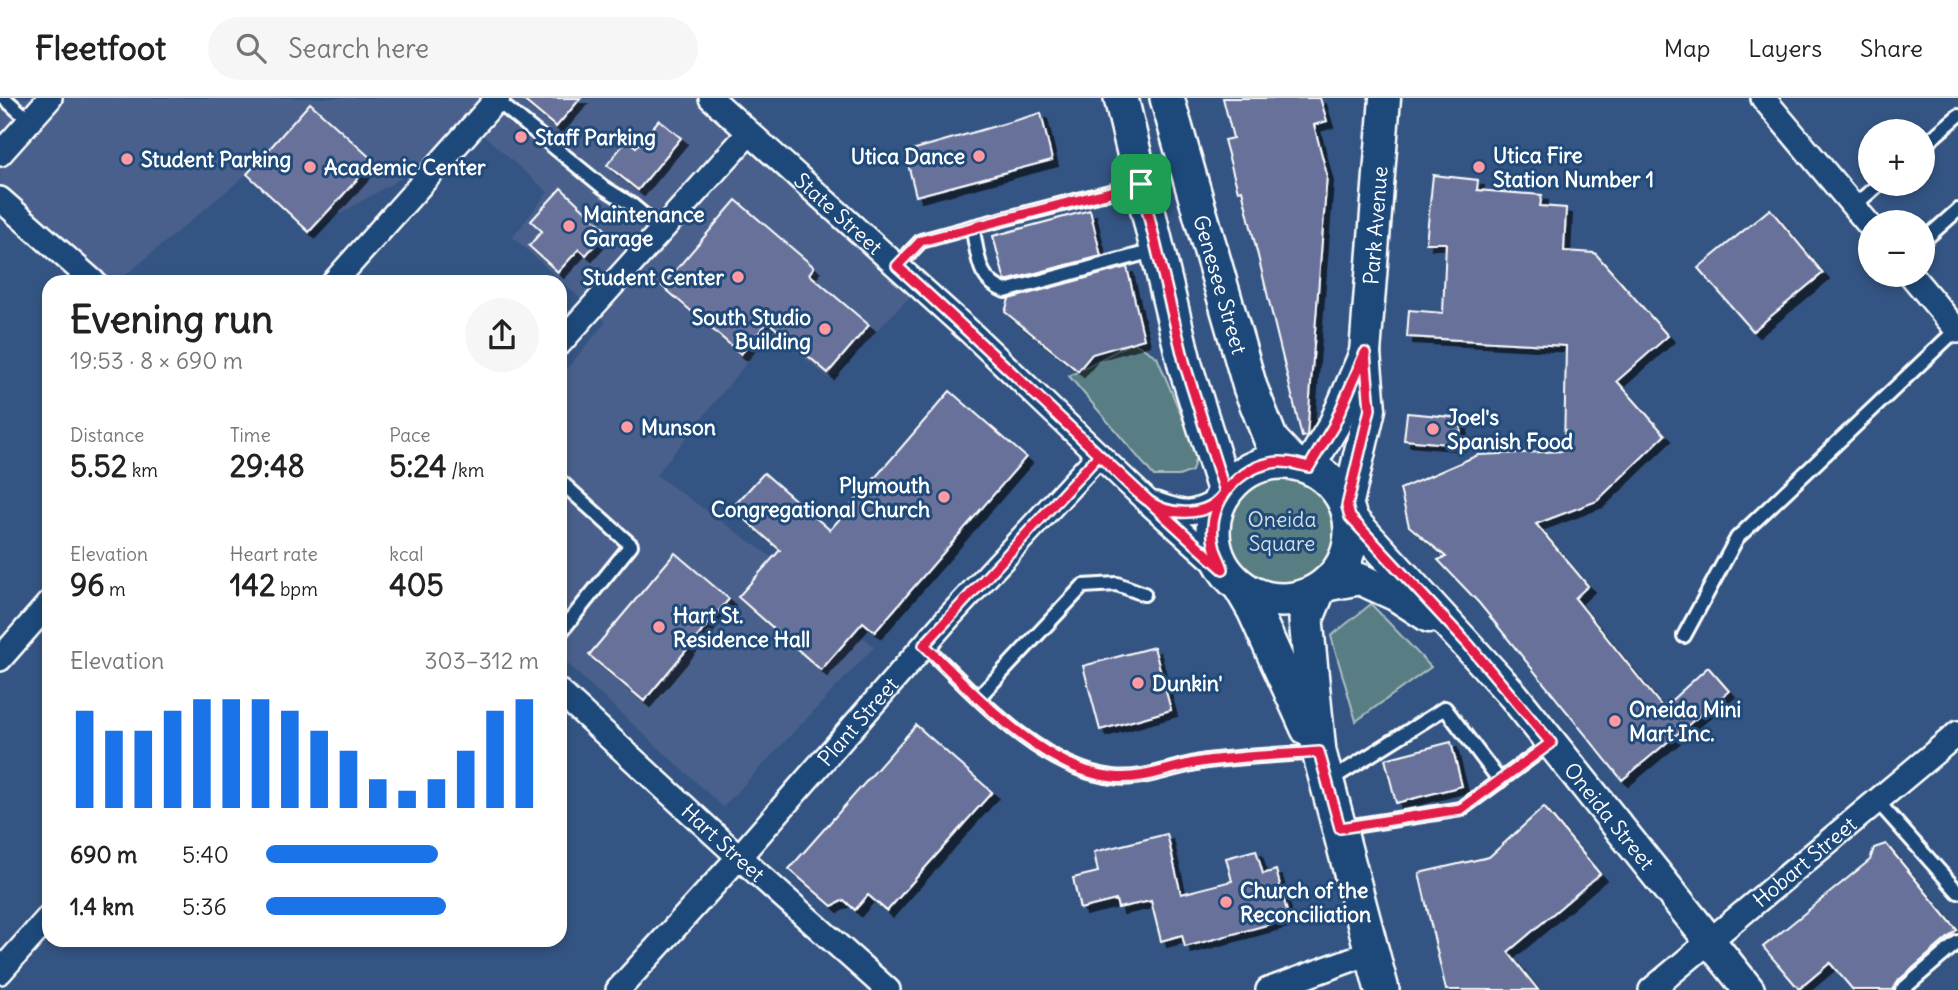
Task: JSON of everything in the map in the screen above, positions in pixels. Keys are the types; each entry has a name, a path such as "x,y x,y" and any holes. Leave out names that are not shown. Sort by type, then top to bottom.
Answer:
{"main road":[{"path":"1121,98 1185,365 1222,496"},
{"name":"Genesee Street","path":"1167,98 1250,387 1271,440 1301,465"},
{"path":"1323,767 1306,620 1321,589 1338,572 1347,555 1351,536 1349,511 1332,483 1301,465 1273,462 1254,467 1238,477 1222,496 1213,523 1214,547 1231,578 1254,610 1323,767 1382,990"},
{"path":"1231,578 1257,597 1278,601 1298,599 1321,589"}],"street":[{"path":"0,154 50,98"},
{"name":"State Street","path":"711,98 969,331 1231,578"},
{"name":"Park Avenue","path":"1349,511 1370,409 1365,353 1385,98"},
{"path":"1763,98 1858,212"},
{"path":"340,275 497,99"},
{"path":"567,335 749,133"},
{"path":"0,199 86,275"},
{"path":"1922,287 1954,320"},
{"name":"Park Avenue","path":"1301,465 1334,425 1365,353"},
{"name":"Plant Street","path":"618,990 924,645 1099,455"},
{"name":"State Street","path":"1149,502 1175,512 1199,512 1222,496"},
{"name":"Oneida Street","path":"1349,511 1468,644 1551,743 1749,990"},
{"name":"Oneida Street","path":"1321,589 1360,579 1395,595 1468,644"},
{"path":"0,659 42,611"},
{"name":"Hart Street","path":"567,698 738,857 888,990"},
{"name":"Hobart Street","path":"1651,990 1958,733"},
{"path":"0,972 42,926"},
{"path":"1268,990 1372,952"}],"lane":[{"path":"4,98 30,121"},
{"path":"497,99 603,187 632,205 662,230"},
{"path":"1935,136 1958,116"},
{"path":"897,266 921,241 1141,184"},
{"path":"1853,206 1865,196"},
{"path":"1935,231 1958,211"},
{"path":"972,227 982,273 991,285 1005,291 1157,250"},
{"path":"1684,636 1737,538 1954,320"},
{"path":"567,487 631,545 567,624"},
{"path":"979,697 1083,586 1117,584 1144,594"},
{"path":"924,645 1015,732 1072,766 1114,777 1149,774 1205,761 1323,767 1445,708 1500,781"},
{"path":"1340,828 1461,809 1551,743"},
{"path":"1877,801 1958,891"},
{"path":"1902,990 1958,942"}],"shaded area":[{"name":"Munson","path":"0,98 721,98 920,286 830,379 772,331 656,475 773,558 874,647 723,807 567,663 567,369 606,322 567,286 567,275 555,275 513,237 548,192 480,132 309,232 247,174 125,275 86,275 0,199"}],"green space":[{"path":"1133,342 1157,357 1197,453 1192,471 1179,476 1154,476 1069,376"},
{"name":"Oneida Square","path":"1282,463 1308,468 1330,483 1345,505 1350,531 1345,557 1330,579 1308,594 1282,599 1256,594 1234,579 1219,557 1214,531 1219,505 1234,483 1256,468"},
{"path":"1371,604 1431,667 1356,721 1331,636"}],"building":[{"path":"521,98 581,98 556,127"},
{"path":"1223,98 1320,98 1327,121 1314,125 1327,175 1307,436 1302,437 1242,190 1238,191 1224,140 1233,138"},
{"name":"Academic Center","path":"310,103 374,161 309,232 247,174"},
{"name":"Utica Dance","path":"1041,113 1052,160 916,196 905,152"},
{"path":"659,120 681,138 638,190 607,165 627,140 636,147"},
{"path":"1433,175 1478,180 1477,190 1542,195 1540,206 1566,208 1564,251 1595,253 1668,336 1617,381 1665,435 1597,501 1536,524 1588,586 1575,598 1663,708 1708,667 1729,691 1622,780 1479,603 1438,560 1446,557 1409,526 1400,489 1478,455 1564,451 1566,346 1407,337 1409,310 1443,313 1446,243 1426,243"},
{"name":"Maintenance Garage","path":"561,188 607,231 586,255 579,249 558,272 529,246 542,231 531,221"},
{"name":"Student Center","path":"736,200 814,267 809,274 869,325 828,373 768,322 741,354 662,286"},
{"path":"1770,209 1823,273 1753,331 1698,268"},
{"path":"1090,210 1101,256 1005,281 993,236"},
{"path":"1127,267 1144,339 1092,354 1078,371 1005,312 1009,299"},
{"path":"950,391 1026,457 875,632 863,622 821,670 738,597 780,550 732,508 764,473 830,530"},
{"name":"Joel's Spanish Food","path":"1407,413 1462,418 1459,445 1404,440"},
{"name":"Hart St. Residence Hall","path":"675,553 729,599 644,701 589,655"},
{"path":"1154,647 1171,710 1100,730 1083,666"},
{"path":"916,725 992,792 887,911 868,895 855,910 844,900 832,906 789,869"},
{"path":"1451,742 1462,786 1396,803 1385,759"},
{"path":"1544,807 1600,874 1508,952 1538,990 1446,990 1419,873 1489,857"},
{"path":"1167,834 1181,894 1232,881 1226,858 1256,850 1263,874 1276,870 1289,919 1185,947 1182,935 1161,941 1151,901 1118,908 1116,900 1080,909 1073,878 1098,872 1094,852"},
{"path":"1886,844 1957,930 1899,980 1893,990 1853,990 1830,963 1799,989 1763,947 1870,860 1874,848"}],"place":[{"name":"Staff Parking","path":"521,137"},
{"name":"Utica Dance","path":"979,156"},
{"name":"Student Parking","path":"127,159"},
{"name":"Academic Center","path":"310,167"},
{"name":"Utica Fire Station Number 1","path":"1479,167"},
{"name":"Maintenance Garage","path":"569,226"},
{"name":"Student Center","path":"738,277"},
{"name":"South Studio Building","path":"825,329"},
{"name":"Munson","path":"627,427"},
{"name":"Joel's Spanish Food","path":"1433,429"},
{"name":"Plymouth Congregational Church","path":"944,497"},
{"name":"Hart St. Residence Hall","path":"659,627"},
{"name":"Dunkin'","path":"1138,683"},
{"name":"Oneida Mini Mart Inc.","path":"1615,721"},
{"name":"Church of the Reconciliation","path":"1226,902"}],"route":[{"path":"1141,184 921,241 897,266 969,331 1149,502 1223,569 1214,547 1213,523 1225,492 1238,477 1254,467 1273,462 1292,462 1309,467 1334,425 1365,353 1371,395 1370,409 1347,506 1350,517 1468,644 1551,743 1461,809 1340,828 1319,752 1205,761 1149,774 1114,777 1072,766 1015,732 924,645 1099,455 1149,502 1175,512 1199,512 1220,500 1225,492 1185,365 1141,184"}]}
